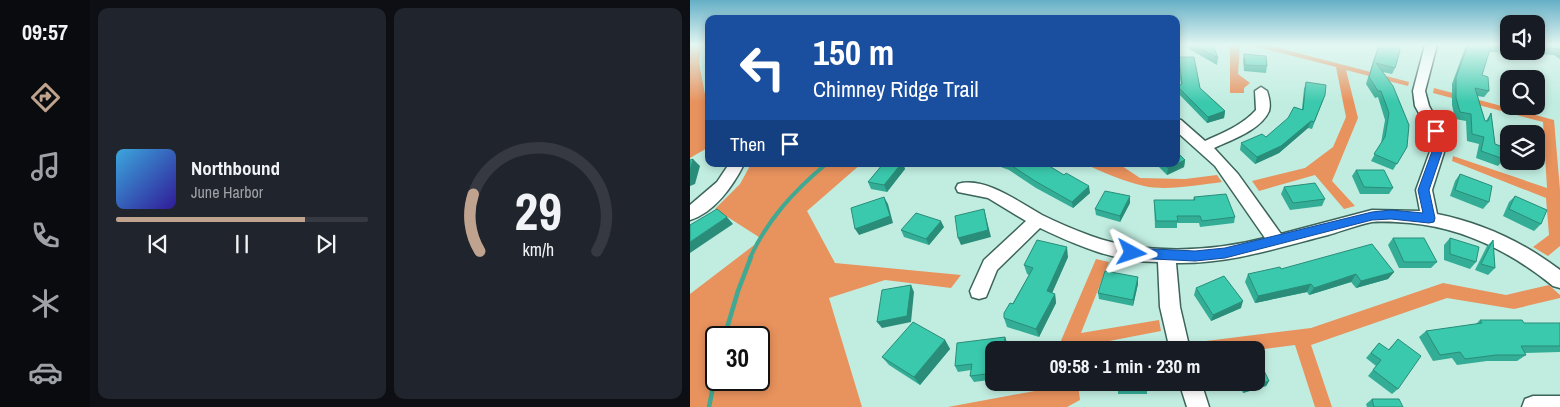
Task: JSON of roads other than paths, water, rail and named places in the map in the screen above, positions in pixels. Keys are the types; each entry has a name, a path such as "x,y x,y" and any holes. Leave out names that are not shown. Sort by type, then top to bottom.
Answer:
{"street":[{"path":"1426,64 1420,91 1422,106 1438,135 1439,146 1424,190 1429,218"},
{"path":"1204,146 1245,125 1260,114 1264,104 1261,91"},
{"path":"1180,126 1204,146 1233,178 1277,242"},
{"path":"690,214 712,198 730,179 735,167"},
{"path":"964,188 992,193 1038,220 1071,236 1103,247 1132,253 1166,255 1225,253 1277,242 1372,216 1391,214 1429,218 1450,223 1494,239 1534,262 1560,280"},
{"path":"979,291 990,265 1038,220"},
{"path":"1166,255 1170,307 1178,341"},
{"path":"1193,391 1198,407"},
{"path":"1533,407 1560,407"}],"waterway":[{"path":"750,258 765,231 782,207 823,167"},
{"path":"728,326 751,257"},
{"path":"709,407 712,391"}]}
